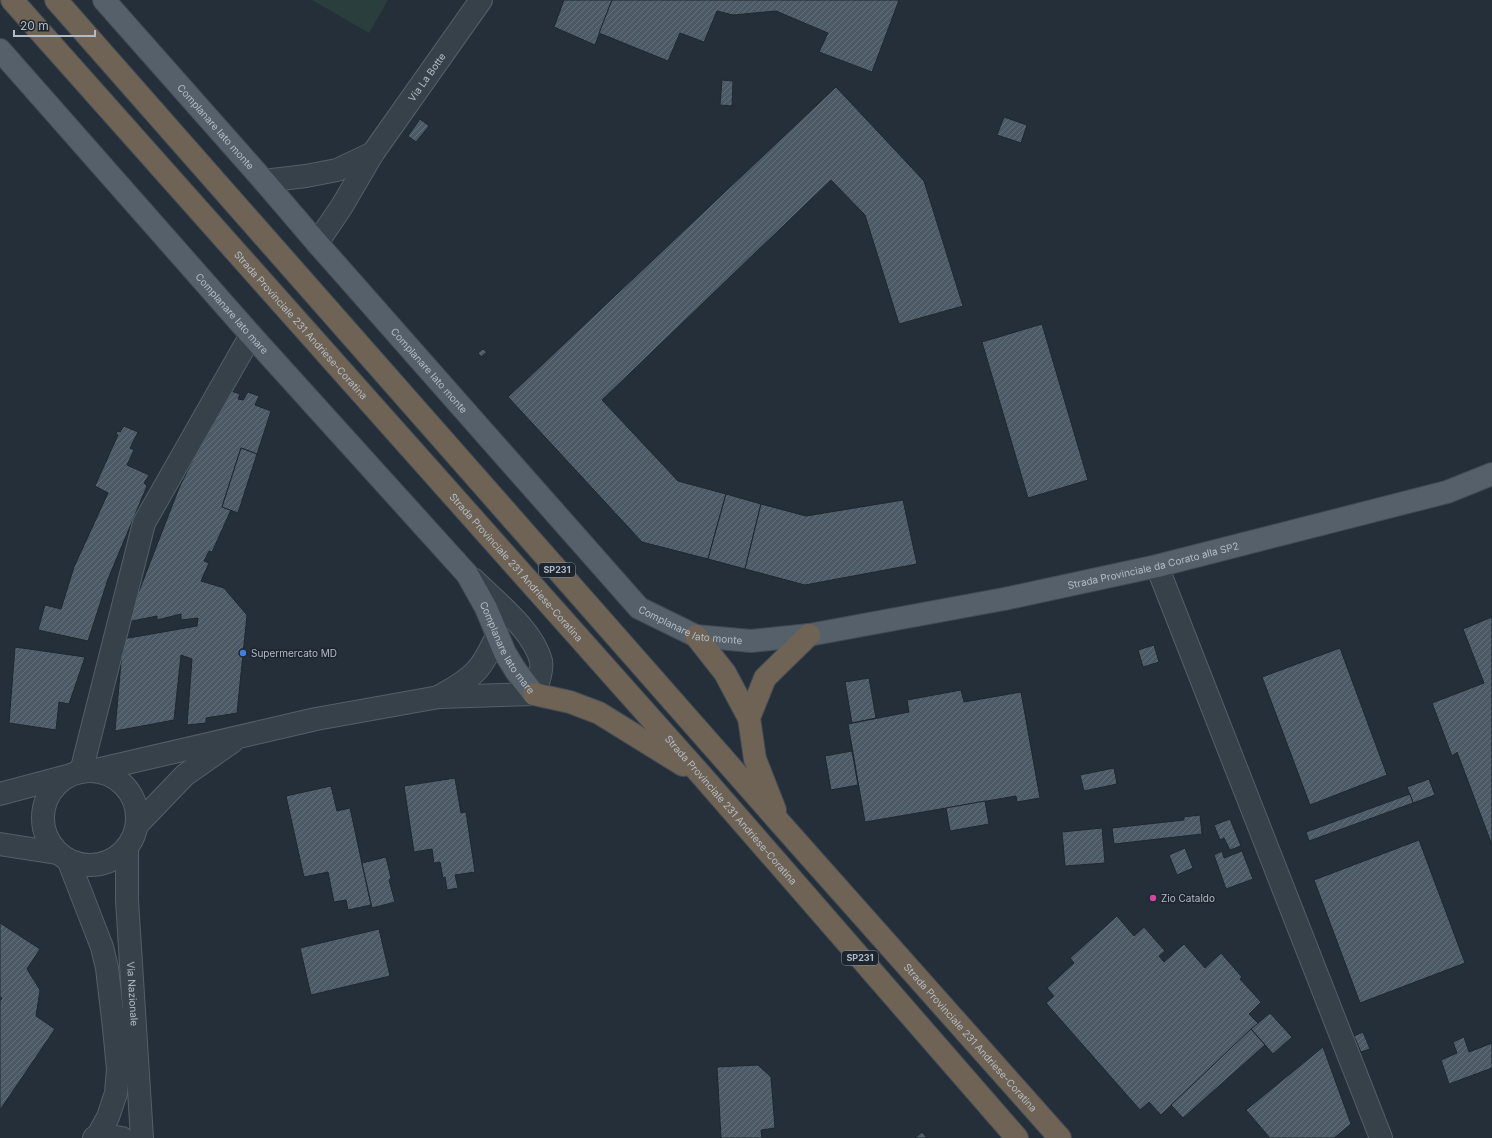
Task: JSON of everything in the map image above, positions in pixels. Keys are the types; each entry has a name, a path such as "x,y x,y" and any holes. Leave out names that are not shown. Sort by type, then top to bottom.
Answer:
{"highway":[{"name":"Strada Provinciale 231 Andriese-Coratina","path":"12,0 703,777 1017,1138"},
{"name":"Strada Provinciale 231 Andriese-Coratina","path":"56,0 781,824 1060,1138"},
{"path":"749,718 765,678 809,635"},
{"path":"696,636 725,673 749,718 755,759 781,824"},
{"path":"534,694 570,702 599,713 703,777"}],"main road":[{"name":"Complanare lato monte","path":"104,0 640,608 696,636 751,641 809,635"},
{"name":"Complanare lato mare","path":"0,50 251,335 468,574 486,608 505,653 516,671 534,694"},
{"name":"Strada Provinciale da Corato alla SP2","path":"809,635 1004,599 1157,566 1447,492 1492,474"}],"street":[{"name":"Via La Botte","path":"317,243 342,206 373,153 481,0"},
{"path":"264,181 306,176 337,170 373,153"},
{"path":"81,772 144,523 251,335"},
{"path":"1157,566 1381,1138"},
{"name":"Complanare lato mare","path":"468,574 520,626 532,641 541,662 534,694"},
{"path":"439,697 460,684 476,671 487,655 497,636"},
{"path":"0,794 81,772 316,719 439,697 534,694"},
{"path":"137,825 185,775 241,736"},
{"path":"0,844 63,857 85,866 100,865 115,859 127,849 134,837 137,825 137,810 132,795 122,782 108,774 81,772 57,784 48,796 43,810 43,826 48,840 63,857"},
{"name":"Via Nazionale","path":"127,849 128,900 142,1138"},
{"name":"Via Nazionale","path":"63,857 102,946 107,968 118,1069 116,1093 108,1117 96,1137"},
{"path":"96,1137 110,1136 122,1138"}],"green space":[{"path":"312,0 388,0 369,33"}],"building":[{"path":"564,0 612,0 595,45 554,27"},
{"path":"612,0 899,0 872,72 819,52 828,33 776,11 733,15 717,11 704,42 680,33 668,61 599,33"},
{"path":"722,80 733,81 732,106 720,105"},
{"path":"836,87 924,181 963,306 899,324 865,215 831,180 602,400 678,481 726,494 708,559 642,542 508,397"},
{"path":"1004,117 1027,125 1021,143 997,135"},
{"path":"420,119 429,126 416,142 408,136"},
{"path":"1042,324 1088,480 1028,498 982,342"},
{"path":"483,349 487,352 481,357 478,353"},
{"path":"228,390 240,394 238,399 243,400 248,392 259,396 255,405 271,411 257,454 241,448 222,507 231,510 212,552 209,551 204,561 209,563 201,581 224,588 247,615 237,713 206,718 206,723 187,725 192,659 181,655 174,720 115,731 123,639 197,626 198,618 181,620 181,614 157,620 157,616 127,622 179,488"},
{"path":"124,426 138,432 130,448 134,450 127,465 149,475 144,483 147,486 108,579 88,641 38,630 45,605 61,609 74,567 108,493 95,486 118,435 116,434 117,431 120,432"},
{"path":"241,448 257,454 238,513 222,507"},
{"path":"726,494 761,504 745,569 708,559"},
{"path":"903,500 917,564 805,585 745,569 761,504 806,516"},
{"path":"1492,617 1492,845 1457,752 1452,756 1432,703 1484,683 1463,629"},
{"path":"1154,645 1159,662 1143,667 1138,650"},
{"path":"15,647 85,657 69,704 59,702 56,730 9,723"},
{"path":"1340,648 1387,775 1310,805 1262,677"},
{"path":"869,678 876,718 852,723 845,682"},
{"path":"961,690 964,702 1021,692 1040,798 1017,802 1016,796 865,822 848,724 909,712 907,700"},
{"path":"852,751 858,785 831,790 825,756"},
{"path":"1114,768 1117,784 1084,791 1080,775"},
{"path":"455,778 461,813 466,812 475,872 455,875 458,888 447,890 445,877 443,878 440,862 434,863 432,849 414,852 404,786"},
{"path":"1429,779 1435,795 1413,803 1407,787"},
{"path":"331,786 337,811 350,808 371,905 348,910 346,900 334,902 328,872 304,877 286,796"},
{"path":"1410,794 1413,803 1309,841 1306,832"},
{"path":"985,801 989,824 950,831 946,808"},
{"path":"1200,815 1202,834 1114,844 1112,828 1184,820 1184,817"},
{"path":"1230,819 1241,846 1230,850 1224,838 1220,840 1214,825"},
{"path":"1102,828 1105,863 1065,866 1062,832"},
{"path":"1419,840 1465,963 1360,1003 1314,880"},
{"path":"1185,848 1193,868 1177,875 1169,855"},
{"path":"1222,851 1224,858 1242,851 1253,879 1226,889 1214,855"},
{"path":"386,857 391,878 389,880 395,902 372,908 362,863"},
{"path":"1117,916 1134,936 1144,927 1165,951 1159,956 1164,962 1184,944 1205,968 1221,953 1242,977 1240,979 1261,1002 1249,1014 1258,1023 1161,1115 1149,1102 1140,1110 1046,1003 1054,996 1047,988 1074,963 1070,958"},
{"path":"0,923 40,949 27,969 40,990 36,1016 55,1029 0,1110 0,1001 2,998 0,997"},
{"path":"379,929 390,976 311,995 300,948"},
{"path":"1270,1013 1292,1037 1273,1054 1251,1029"},
{"path":"1251,1029 1265,1045 1183,1118 1171,1105"},
{"path":"1363,1032 1370,1049 1361,1052 1354,1036"},
{"path":"1464,1037 1469,1052 1492,1043 1492,1068 1449,1084 1441,1060 1457,1053 1453,1042"},
{"path":"1323,1047 1351,1124 1334,1138 1270,1138 1246,1110"},
{"path":"758,1065 771,1077 775,1128 761,1130 762,1138 721,1138 717,1067"},
{"path":"922,1132 927,1138 915,1138"}],"place":[{"name":"Supermercato MD","path":"243,653"},
{"name":"Zio Cataldo","path":"1153,898"}]}
